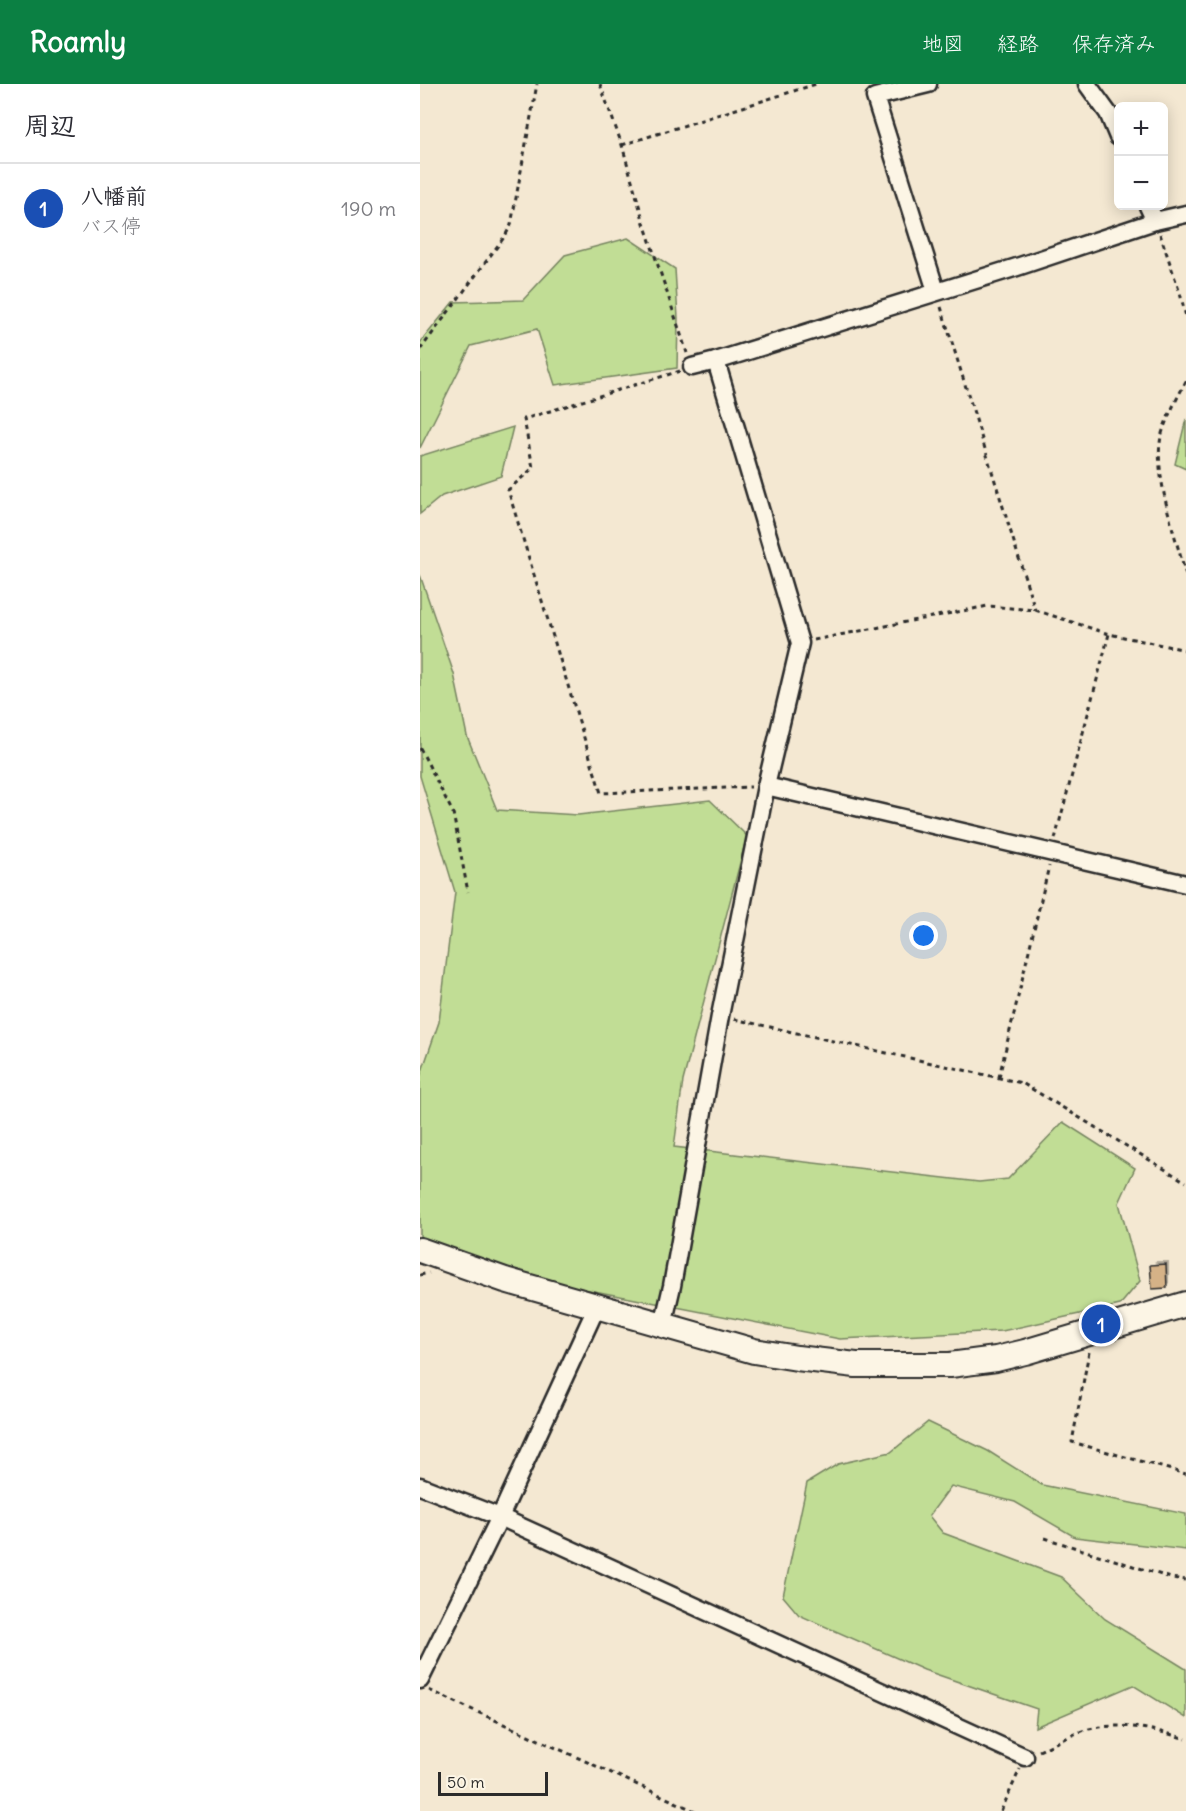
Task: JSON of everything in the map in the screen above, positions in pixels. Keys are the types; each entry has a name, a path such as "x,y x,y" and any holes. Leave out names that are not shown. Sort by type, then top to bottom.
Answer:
{"street":[{"path":"928,84 875,97 936,291"},
{"path":"1088,84 1114,126"},
{"path":"692,368 1017,267 1152,213 1186,214"},
{"path":"663,1325 720,1016 766,786 800,643 716,361"},
{"path":"766,786 1186,884"},
{"path":"420,1250 495,1277 754,1351 856,1365 950,1365 996,1359 1186,1304"},
{"path":"420,1680 500,1516 597,1306"},
{"path":"420,1486 500,1516 1025,1757"}],"path":[{"path":"420,350 511,225 537,84"},
{"path":"600,84 622,146 644,223 692,368 524,419 533,468 508,490 601,794 766,786"},
{"path":"622,146 816,84"},
{"path":"1152,213 1186,317"},
{"path":"936,291 1035,610"},
{"path":"1186,381 1174,403 1161,437 1159,462 1167,507 1186,575"},
{"path":"800,643 988,606 1035,610 1109,634 1186,650"},
{"path":"420,748 453,813 468,892"},
{"path":"720,1016 1022,1083 1186,1182"},
{"path":"1093,1332 1071,1442 1186,1474"},
{"path":"1045,1538 1171,1578 1186,1580"},
{"path":"420,1686 694,1811"},
{"path":"1001,1811 1025,1757 1085,1730 1116,1725 1186,1739"}],"green space":[{"path":"628,238 675,269 678,318 677,368 555,385 537,329 471,346 420,448 420,343 453,302 523,300 565,255"},
{"path":"1186,419 1186,469 1175,464"},
{"path":"513,427 501,476 442,496 420,514 420,456"},
{"path":"420,575 454,674 467,736 497,810 578,815 710,800 747,836 683,1081 674,1147 979,1182 1008,1179 1063,1122 1135,1168 1119,1203 1140,1281 1120,1305 1002,1331 840,1339 584,1289 482,1265 420,1240 420,1077 439,1022 455,892 420,776"},
{"path":"928,1422 988,1451 1042,1485 1186,1514 1186,1550 1075,1537 1015,1502 951,1486 929,1516 943,1533 1061,1577 1105,1619 1186,1669 1186,1718 1133,1685 1035,1727 1037,1709 924,1670 799,1615 783,1596 807,1483 838,1464 891,1452"}],"building":[{"path":"1166,1264 1167,1288 1152,1289 1150,1265"}],"place":[{"name":"八幡前","path":"1101,1324"}]}
